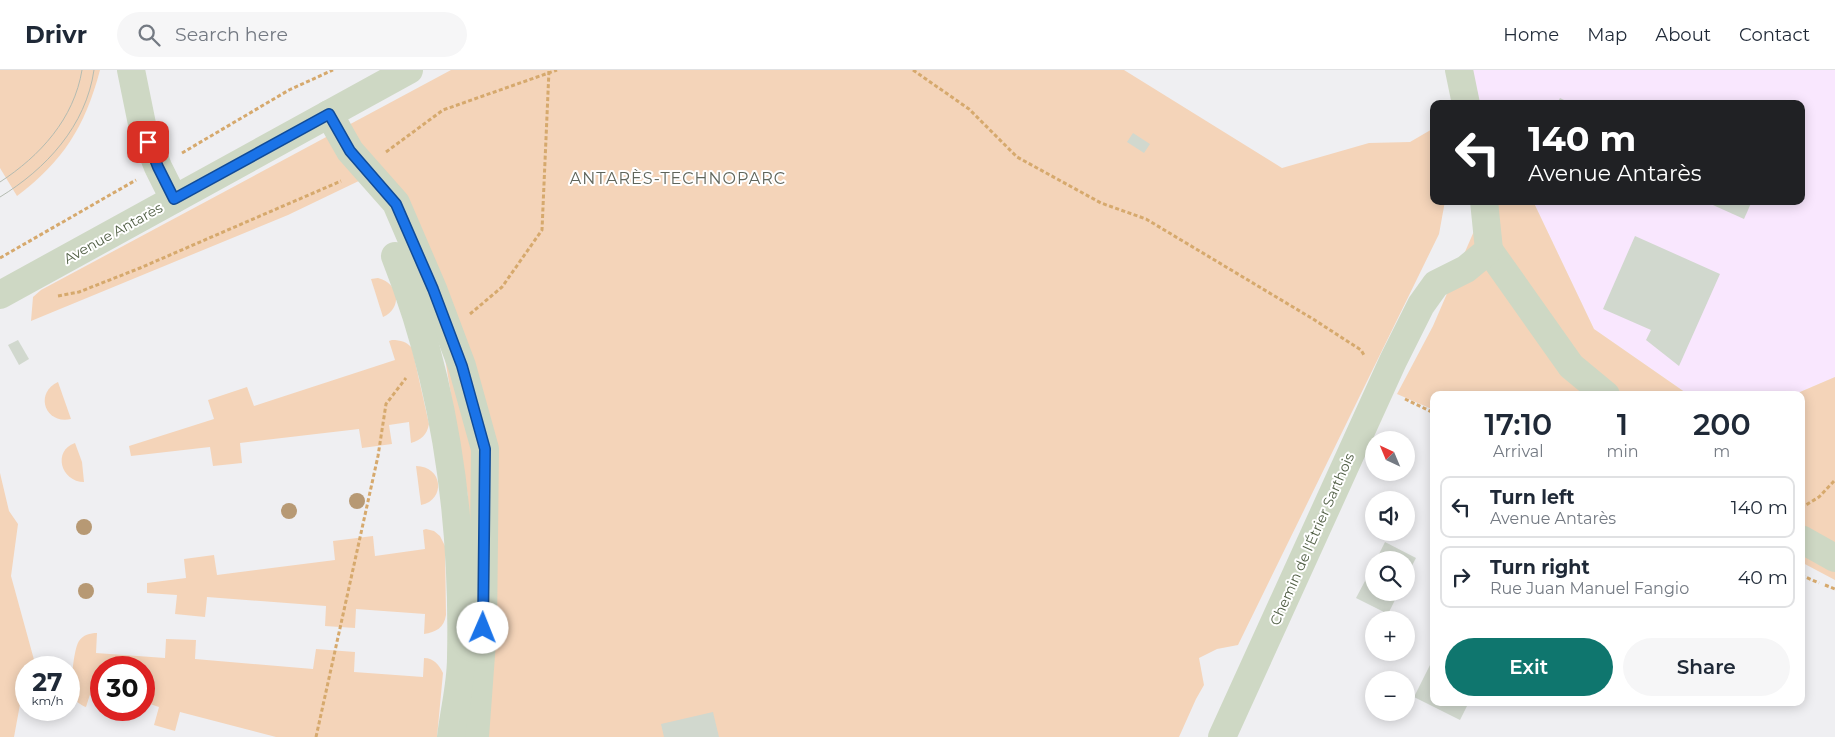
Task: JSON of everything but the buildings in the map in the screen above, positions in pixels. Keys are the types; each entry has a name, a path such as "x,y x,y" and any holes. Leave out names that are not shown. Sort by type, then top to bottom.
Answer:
{"street":[{"path":"131,70 143,129 158,167 174,199"},
{"name":"Avenue Antarès","path":"0,295 409,70"},
{"path":"1459,70 1465,100"},
{"path":"329,114 350,151 396,204 433,289 462,366 485,449 483,628 475,737"},
{"path":"1484,205 1489,250 1571,366 1601,391"},
{"name":"Chemin de l'Étrier Sarthois","path":"1222,737 1381,387 1421,305 1436,284 1466,269 1489,250"},
{"path":"395,256 426,349 444,424 455,498 462,590 461,658 451,737"},
{"path":"1805,542 1835,558"}],"path":[{"path":"53,297 79,292 140,268 335,184 365,168 443,110 549,71 557,70"},
{"path":"913,70 969,109 1017,157 1101,203 1146,219 1361,350 1381,387"},
{"path":"449,331 502,288 542,230 549,71"},
{"path":"316,737 378,456 386,404 426,349"},
{"path":"1805,506 1819,497 1835,480"}],"shaded area":[{"path":"0,70 100,70 87,109 70,141 47,170 17,196 0,168"},
{"path":"451,70 1124,70 1282,168 1369,143 1410,142 1430,130 1430,205 1444,205 1439,234 1238,645 1217,649 1199,658 1204,685 1179,737 458,737 468,497 440,328 398,218 365,178 288,215 31,321 33,297 41,290"},
{"path":"1472,70 1835,70 1835,377 1802,391 1683,391 1594,329 1535,205 1805,205 1805,100 1479,100"},
{"path":"1485,205 1535,205 1594,329 1683,391 1430,391 1430,408 1397,394 1433,326"},
{"path":"378,278 390,285 396,296 394,308 383,317 371,279"},
{"path":"389,341 404,342 412,348 429,424 425,434 415,442 411,443 409,422 389,425 392,444 362,448 359,429 240,443 242,463 213,466 210,447 131,456 129,446 214,419 208,400 247,387 254,406 395,360"},
{"path":"1835,377 1835,580 1805,564 1805,391 1802,391"},
{"path":"58,382 71,419 62,420 55,417 49,413 46,407 46,393"},
{"path":"75,443 82,462 84,482 76,481 70,477 62,466 63,452"},
{"path":"416,466 425,467 432,471 438,484 435,497 421,505"},
{"path":"0,473 9,511 18,524 11,576 33,656 15,656 15,721 17,721 14,737 0,737"},
{"path":"423,530 434,531 440,536 445,546 446,615 443,623 436,631 424,634 425,614 356,609 355,628 325,626 326,606 207,597 205,617 175,614 177,595 147,593 147,583 186,578 184,559 214,555 217,575 335,560 333,541 373,536 375,556 425,549"},
{"path":"92,633 97,633 96,653 137,656 90,656 90,694 86,707 80,704 80,656 74,656 79,641"},
{"path":"166,639 196,640 195,659 313,669 316,649 355,652 354,672 423,677 424,658 431,659 443,673 437,737 276,737 180,712 175,731 154,725 159,707 155,706 155,657 165,658"}],"tram line":[{"path":"0,182 29,160 53,135 71,105 78,88 82,70"},
{"path":"0,197 33,173 61,144 82,110 90,90 94,70"}],"district":[{"name":"ANTARÈS-TECHNOPARC","path":"678,178"}],"route":[{"path":"148,142 174,199 329,114 350,151 396,204 433,289 462,366 485,449 483,628"}]}
